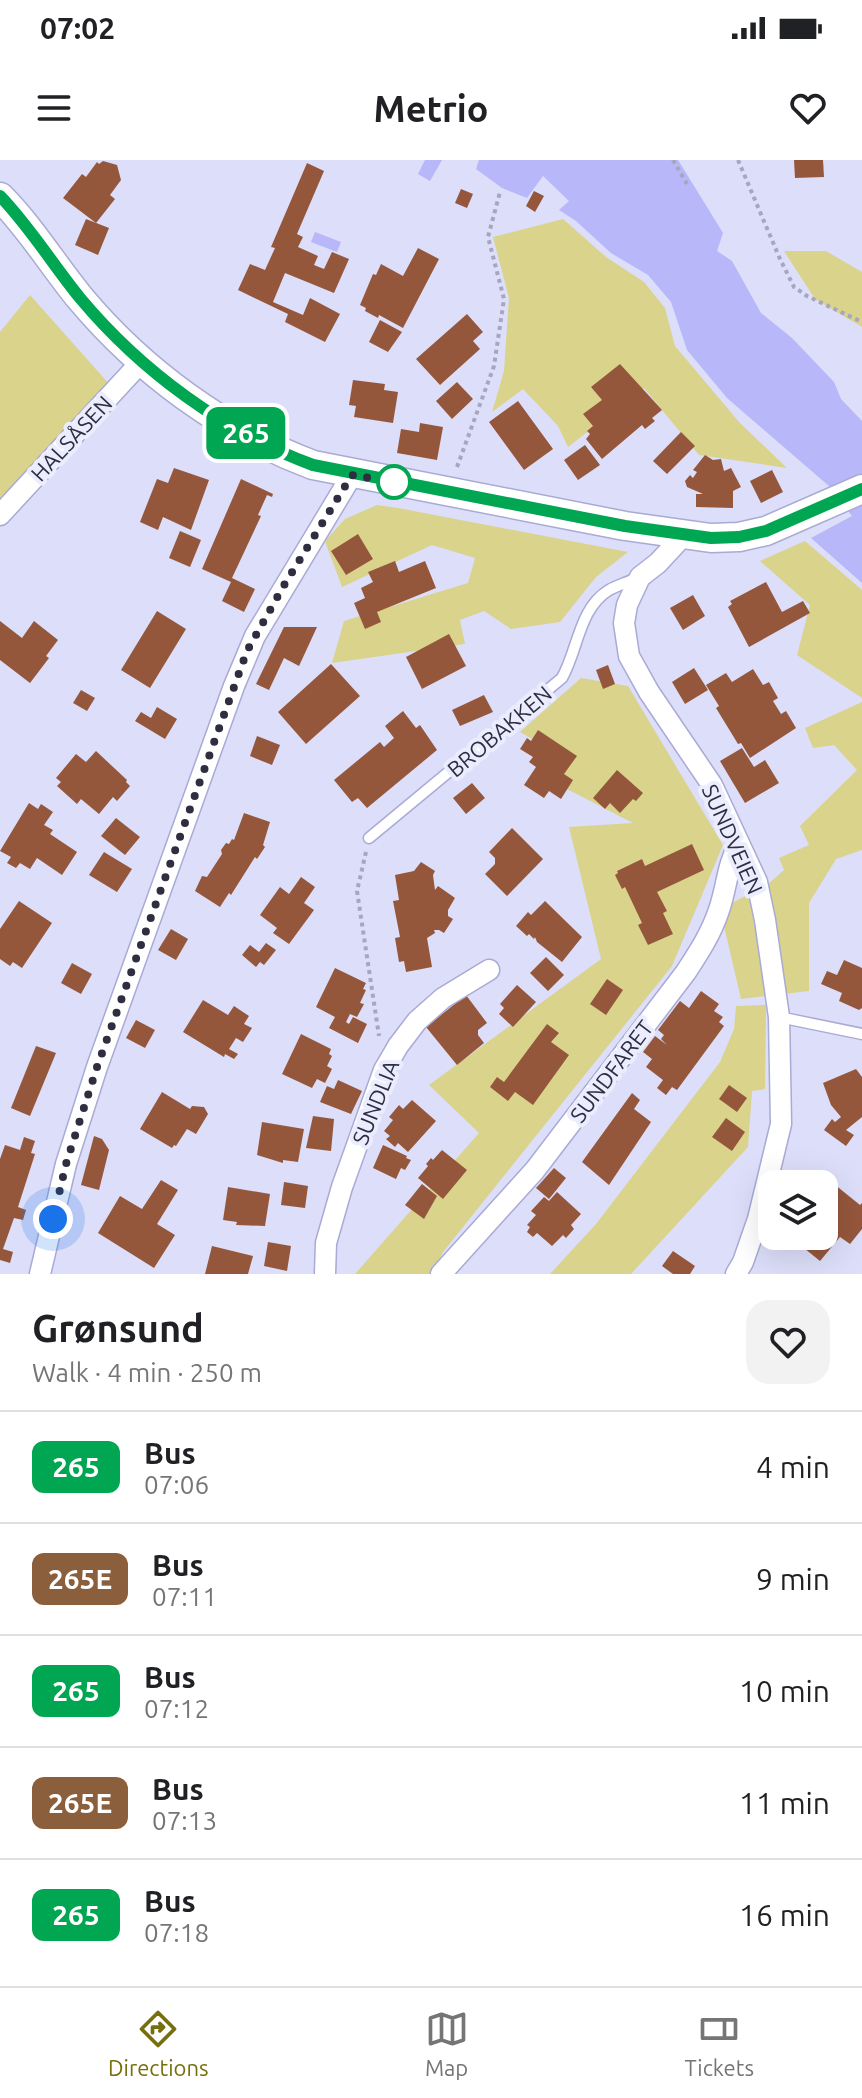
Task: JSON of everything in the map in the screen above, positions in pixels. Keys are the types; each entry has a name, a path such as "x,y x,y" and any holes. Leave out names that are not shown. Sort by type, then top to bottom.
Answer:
{"street":[{"path":"0,197 94,314 142,361 214,415 266,444 313,465 352,475 683,536 739,537 766,531 862,489"},
{"name":"HALSÅSEN","path":"0,515 142,361"},
{"path":"40,1274 66,1164 97,1067 238,674 255,636 352,475"},
{"name":"SUNDVEIEN","path":"683,536 640,577 627,605 624,623 629,656 649,692 712,785 757,882 779,1017 781,1124 758,1219 736,1274"},
{"name":"SUNDFARET","path":"441,1274 535,1170 686,972 707,940 719,909 730,860 739,844"},
{"name":"SUNDLIA","path":"325,1274 326,1243 330,1229 384,1070 417,1021 443,998 489,970"}],"lane":[{"name":"BROBAKKEN","path":"369,838 554,686 571,662 590,608 607,591 640,577"},
{"path":"779,1017 862,1034"}],"path":[{"path":"673,160 687,184"},
{"path":"738,160 794,287 862,322"},
{"path":"450,493 494,366 504,299 488,237 500,192"},
{"path":"369,838 357,891 384,1070"}],"shaded area":[{"path":"563,219 606,257 644,282 665,308 675,346 739,422 787,468 699,455 644,388 568,447 558,426 523,389 492,412 504,371 509,298 493,237"},
{"path":"784,251 826,251 862,272 862,327 815,299"},
{"path":"30,295 110,385 0,498 0,332"},
{"path":"377,505 628,552 596,577 560,622 511,629 484,611 460,620 465,644 332,663 344,621 468,583 475,558 432,545 342,587 325,541 345,519"},
{"path":"805,541 862,590 862,698 797,655 810,605 760,561"},
{"path":"581,678 628,686 723,845 672,966 443,1252 432,1274 355,1274 479,1133 429,1085 601,959 569,827 633,823 565,788 548,748 520,732"},
{"path":"862,702 862,850 836,859 809,903 809,991 741,999 720,909 767,885 784,870 779,858 809,845 800,826 857,770 834,745 813,748 805,728"},
{"path":"766,1005 765,1089 752,1091 748,1147 631,1274 550,1274 596,1224 720,1062 734,1029 736,1006"}],"water":[{"path":"425,160 442,160 430,181 418,174"},
{"path":"479,160 678,160 723,233 717,251 732,261 761,313 792,338 834,382 841,399 862,421 862,583 811,538 852,516 829,486 727,398 687,350 671,302 648,275 611,253 559,210 569,201 543,176 527,198 502,188 476,169"},
{"path":"315,232 341,242 337,252 311,242"}],"building":[{"path":"794,160 823,160 824,177 795,178"},
{"path":"97,162 117,165 121,180 110,195 115,199 96,223 63,198 82,174 86,177"},
{"path":"307,163 324,171 297,234 303,237 298,247 318,256 314,265 324,269 332,252 349,259 334,293 285,273 273,302 303,315 310,298 340,314 325,342 285,322 288,314 238,290 250,264 265,270 275,248 271,247"},
{"path":"461,189 473,194 467,208 455,203"},
{"path":"534,191 544,196 535,212 526,206"},
{"path":"86,219 109,228 98,255 75,245"},
{"path":"418,248 439,259 403,328 365,311 366,308 360,305 373,274 376,275 381,264 403,276"},
{"path":"467,314 483,332 473,341 480,349 440,385 416,359"},
{"path":"380,320 402,332 388,352 369,342"},
{"path":"620,364 662,410 652,418 655,421 645,429 642,425 602,459 586,439 590,434 587,431 593,426 583,414 602,400 591,387"},
{"path":"353,380 385,384 384,390 398,392 393,423 354,417 356,406 349,405"},
{"path":"457,382 473,399 452,419 436,401"},
{"path":"518,401 553,449 524,470 489,422"},
{"path":"420,423 443,427 437,460 397,453 401,429 419,432"},
{"path":"681,432 695,446 667,474 653,461"},
{"path":"585,445 600,465 578,480 564,460"},
{"path":"705,455 713,460 721,459 724,471 731,468 741,487 733,491 733,508 696,507 696,494 703,494 687,487 685,481 690,475 693,478 697,472 693,470"},
{"path":"174,468 209,480 191,530 163,517 158,530 140,522 157,479 168,483"},
{"path":"772,470 783,492 761,503 750,481"},
{"path":"241,479 273,494 272,497 267,495 258,515 261,516 232,578 255,589 244,612 222,601 231,582 202,569"},
{"path":"180,531 201,540 190,567 169,558"},
{"path":"358,534 373,559 346,575 331,551"},
{"path":"395,561 399,572 425,561 436,588 377,612 381,622 365,629 354,603 365,598 361,588 373,582 368,572"},
{"path":"766,582 782,612 803,601 810,613 749,647 728,607 732,604 730,601"},
{"path":"693,595 705,616 683,630 670,608"},
{"path":"157,611 186,629 150,688 121,670"},
{"path":"0,621 22,638 34,621 58,640 30,683 0,660"},
{"path":"284,627 317,627 299,666 284,658 269,690 256,684"},
{"path":"449,634 466,666 422,689 406,657"},
{"path":"331,664 360,696 306,744 278,712"},
{"path":"608,665 615,684 603,689 596,670"},
{"path":"694,668 708,690 685,704 672,682"},
{"path":"753,669 763,685 769,682 778,698 773,701 781,714 786,711 796,728 750,758 716,708 719,706 706,685 726,673 732,682"},
{"path":"81,690 95,698 87,711 73,703"},
{"path":"484,695 493,712 460,726 452,710"},
{"path":"157,707 177,719 165,739 135,721 141,712 151,718"},
{"path":"403,711 416,728 420,725 437,750 367,808 358,798 352,802 334,780 380,742 384,747 394,738 385,726"},
{"path":"538,730 577,756 564,774 573,780 561,799 549,791 544,798 524,785 536,767 529,762 533,757 520,749 527,738 531,741"},
{"path":"257,736 280,745 272,765 250,756"},
{"path":"742,748 754,767 765,760 779,783 745,803 720,761"},
{"path":"96,751 130,786 117,801 113,797 99,814 81,799 77,804 57,786 61,782 56,778 76,754 86,762"},
{"path":"617,770 643,793 620,813 610,803 605,809 593,798"},
{"path":"472,783 485,798 466,814 453,798"},
{"path":"29,803 38,809 41,804 53,812 44,825 53,830 50,834 77,852 62,875 37,858 30,869 20,863 16,868 7,863 11,857 0,851"},
{"path":"244,813 270,822 265,847 220,907 195,891 202,876 207,877 222,854 226,843 234,840"},
{"path":"116,818 140,837 125,855 101,836"},
{"path":"512,828 543,859 507,896 485,874 495,864 495,858 489,852"},
{"path":"692,844 704,870 657,892 667,911 663,913 673,934 648,945 638,925 642,923 625,887 622,889 615,875 617,871 642,859 645,866"},
{"path":"104,852 132,869 117,892 89,875"},
{"path":"421,862 435,871 435,890 438,886 455,898 448,910 448,916 453,919 444,933 434,930 435,933 427,938 432,967 406,972 404,961 399,962 395,938 400,937 393,901 399,900 395,875 414,871"},
{"path":"301,877 315,887 304,903 314,910 289,944 273,933 277,928 260,915 280,887 289,894"},
{"path":"19,901 52,923 22,968 13,962 10,966 0,959 0,929"},
{"path":"545,901 582,937 562,962 535,937 527,936 516,926 528,912 531,915"},
{"path":"171,929 188,939 176,960 158,950"},
{"path":"266,943 276,950 264,965 260,962 256,967 242,955 250,945 259,952"},
{"path":"546,957 564,975 548,991 530,973"},
{"path":"844,960 862,968 862,1008 859,1010 839,1001 842,993 821,984 827,971 837,975"},
{"path":"72,963 92,974 81,994 61,983"},
{"path":"335,968 366,983 360,1003 364,1004 357,1017 350,1014 346,1022 349,1024 353,1017 367,1024 358,1043 329,1028 335,1017 316,1007"},
{"path":"607,979 623,990 606,1015 590,1004"},
{"path":"517,985 536,1002 513,1027 499,1014 504,1008 500,1004"},
{"path":"701,991 719,1004 714,1011 723,1017 719,1022 724,1026 677,1090 672,1087 666,1095 657,1088 663,1080 646,1067 652,1059 643,1052 655,1036 667,1045 661,1039 664,1035 658,1030 680,1001 689,1008"},
{"path":"466,995 487,1023 478,1030 484,1043 457,1065 426,1027"},
{"path":"203,1000 228,1015 234,1006 249,1016 244,1024 252,1028 243,1042 236,1038 229,1049 238,1054 234,1059 225,1054 224,1057 183,1032"},
{"path":"136,1020 155,1030 145,1048 126,1038"},
{"path":"547,1024 559,1033 551,1042 569,1055 533,1105 515,1092 508,1101 490,1087 497,1077 504,1082"},
{"path":"301,1034 331,1049 329,1054 332,1056 327,1066 332,1069 325,1083 317,1079 312,1088 282,1074"},
{"path":"36,1046 56,1053 30,1116 11,1108"},
{"path":"856,1069 862,1077 862,1117 846,1130 854,1135 846,1146 824,1130 832,1119 835,1122 841,1117 831,1105 823,1083"},
{"path":"338,1080 362,1091 351,1114 320,1102 327,1086 334,1089"},
{"path":"729,1085 747,1098 737,1112 719,1099"},
{"path":"162,1092 190,1109 192,1106 204,1107 208,1114 196,1134 187,1129 172,1148 140,1129"},
{"path":"632,1093 640,1100 634,1109 651,1122 609,1185 582,1162"},
{"path":"412,1100 436,1121 408,1152 398,1143 395,1147 386,1139 390,1136 384,1131 393,1120 389,1117 399,1105 403,1109"},
{"path":"313,1116 334,1119 331,1151 306,1148"},
{"path":"726,1118 745,1132 732,1151 712,1137"},
{"path":"262,1122 304,1129 298,1162 283,1160 283,1163 257,1155"},
{"path":"94,1136 102,1139 109,1150 99,1190 81,1185"},
{"path":"24,1137 35,1141 31,1153 35,1154 18,1207 26,1210 23,1220 14,1218 3,1249 13,1252 10,1263 0,1260 0,1159 5,1145 20,1150"},
{"path":"383,1145 411,1160 405,1170 401,1168 396,1179 373,1168"},
{"path":"442,1150 467,1170 443,1199 418,1178 431,1158 433,1160"},
{"path":"554,1168 566,1178 549,1199 536,1188"},
{"path":"161,1180 178,1190 157,1224 175,1235 154,1268 98,1233 120,1196 142,1209"},
{"path":"284,1182 308,1186 305,1208 281,1205"},
{"path":"422,1184 437,1196 424,1219 405,1205"},
{"path":"228,1187 270,1194 265,1226 236,1225 237,1222 223,1220"},
{"path":"838,1187 860,1205 862,1203 862,1229 850,1244 840,1237 838,1239"},
{"path":"557,1192 581,1214 571,1225 574,1229 566,1238 563,1235 552,1246 537,1233 533,1237 527,1232 530,1227 527,1225 536,1215 531,1211 544,1197 549,1201"},
{"path":"268,1242 291,1246 287,1271 264,1266"},
{"path":"212,1246 253,1256 248,1274 205,1274"},
{"path":"806,1250 829,1250 820,1261"},
{"path":"673,1251 695,1266 690,1274 673,1274 662,1266"}],"bus line":[{"name":"265","path":"0,196 94,314 142,361 214,415 285,454 313,465 625,526 711,538 739,537 766,531 862,489"}],"route":[{"path":"53,1219 66,1164 97,1067 247,651 352,475 400,483 394,482"}]}
